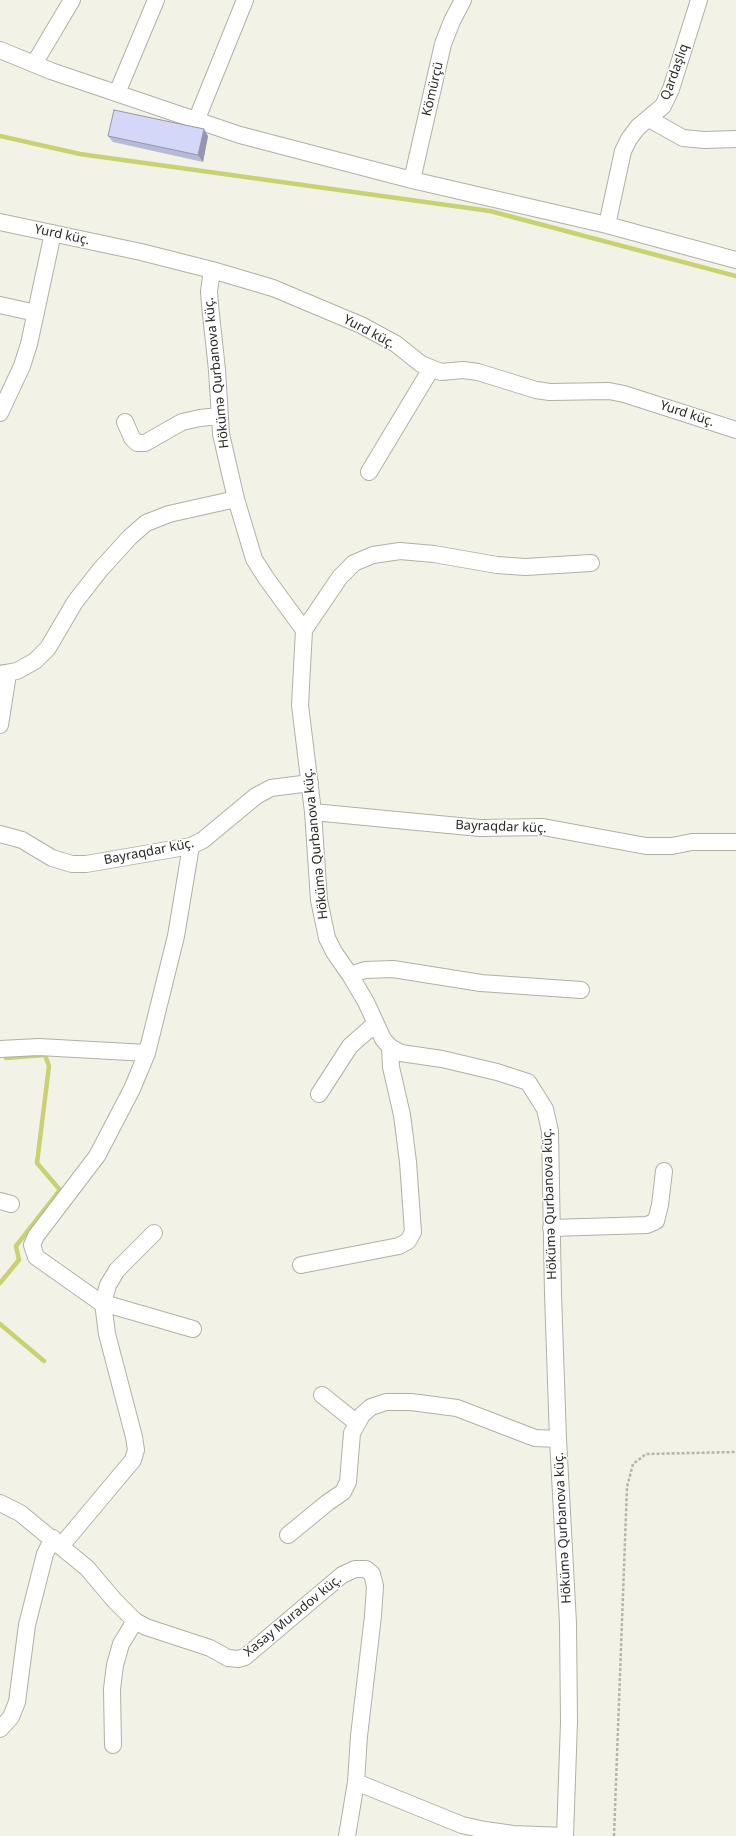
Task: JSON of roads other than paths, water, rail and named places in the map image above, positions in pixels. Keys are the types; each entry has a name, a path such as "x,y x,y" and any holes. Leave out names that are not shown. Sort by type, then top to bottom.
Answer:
{"street":[{"path":"34,64 72,0"},
{"path":"118,93 156,0"},
{"path":"196,121 245,0"},
{"name":"Kömürçü","path":"412,180 444,44 452,20 463,0"},
{"name":"Qardaşlıq","path":"607,225 623,151 629,139 638,128 663,106 671,89 699,0"},
{"path":"0,50 34,64 240,135 412,180 607,225 736,260"},
{"path":"649,119 683,138 704,140 736,139"},
{"name":"Yurd küç.","path":"0,222 141,252 212,270 273,288 361,325 396,344 421,364 441,372 463,370 478,372 536,390 550,392 566,393 588,390 609,390 736,430"},
{"path":"2,404 22,366 36,313 53,233"},
{"name":"Hökümə Qurbanova küç.","path":"212,270 209,291 218,370 219,416 221,434 236,499 254,559 304,630 300,705 313,812 319,900 327,938 334,952 366,1002 383,1039 390,1047 401,1053 442,1059 497,1072 528,1082 545,1109 550,1131 551,1228 558,1440 568,1623 569,1722 565,1836"},
{"path":"0,305 36,313"},
{"path":"369,472 431,368"},
{"path":"125,422 132,438 137,443 145,443 182,422 219,416"},
{"path":"0,725 4,674 17,671 35,661 48,648 75,602 100,570 130,537 146,523 169,514 236,499"},
{"path":"304,630 340,577 354,563 373,555 407,551 497,565 525,567 591,563"},
{"name":"Bayraqdar küç.","path":"0,834 22,840 52,858 72,864 86,864 191,846 203,840 218,829 256,796 271,788 310,783"},
{"name":"Bayraqdar küç.","path":"313,812 480,828 543,827 646,846 672,846 692,842 736,842"},
{"path":"191,846 176,936 147,1053 132,1088 97,1156 36,1236 32,1245 36,1257 104,1304 192,1329"},
{"path":"350,975 365,970 393,969 480,984 581,990"},
{"path":"318,1094 350,1046 375,1024"},
{"path":"0,1049 39,1047 147,1053"},
{"path":"301,1265 400,1246 408,1241 413,1232 408,1162 402,1114 391,1067 390,1047"},
{"path":"551,1228 647,1225 656,1221 660,1205 664,1171"},
{"path":"0,1729 11,1717 17,1702 27,1625 46,1554 133,1460 136,1450 134,1437 107,1334 104,1304 108,1285 116,1270 154,1233"},
{"path":"322,1395 357,1423"},
{"path":"288,1535 343,1492 348,1482 352,1434 362,1415 371,1407 386,1402 411,1402 457,1408 535,1438 558,1440"},
{"name":"Xasay Muradov küç.","path":"0,1504 20,1513 57,1542 87,1568 135,1621 146,1627 210,1648 228,1658 238,1659 245,1657 258,1648 342,1575 355,1569 366,1569 372,1574 375,1586 356,1782 347,1836"},
{"path":"113,1745 112,1689 115,1665 121,1644 135,1621"},
{"path":"356,1782 462,1825 513,1834 565,1836"}],"waterway":[{"path":"0,136 80,154 490,211 736,276"},
{"path":"0,1283 19,1260 16,1246 60,1190 37,1163 49,1066 45,1055 6,1058"},
{"path":"0,1324 44,1361"}]}
